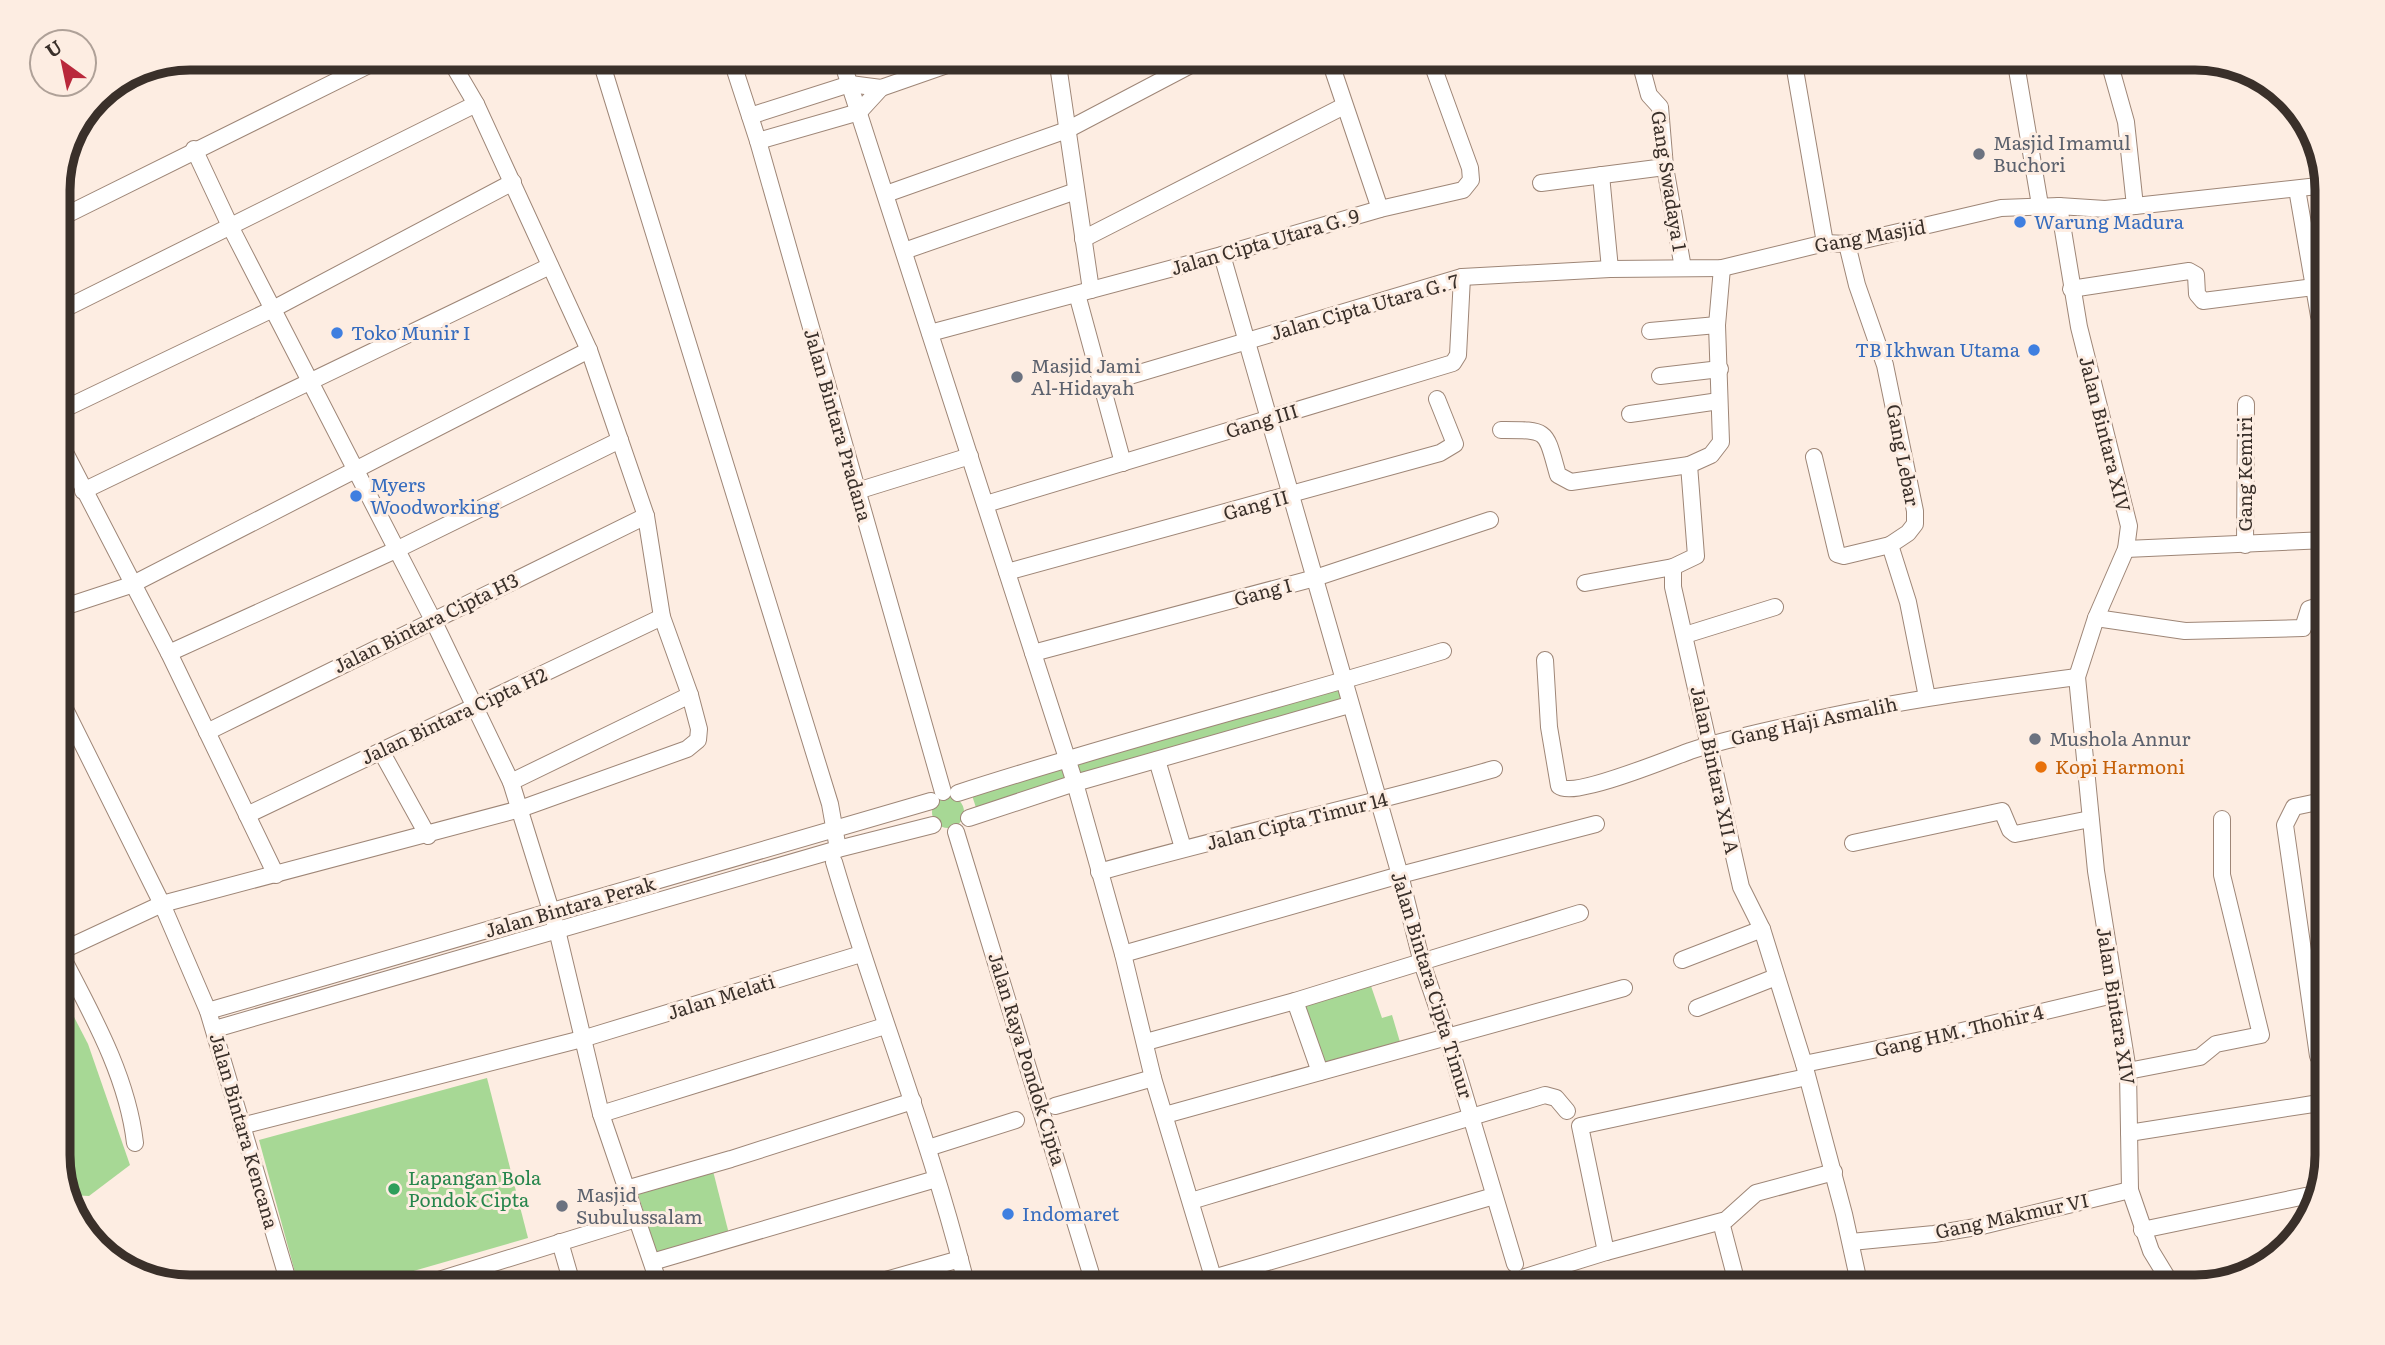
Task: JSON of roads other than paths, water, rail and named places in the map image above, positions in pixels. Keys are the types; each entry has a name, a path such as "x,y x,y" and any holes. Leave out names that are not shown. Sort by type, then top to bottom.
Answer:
{"street":[{"path":"70,213 194,149 358,70"},
{"path":"70,946 162,904 428,836 520,809 694,745 700,735 690,695 662,617 646,516 589,350 476,104 456,70"},
{"path":"604,70 831,804 836,856 861,954 913,1101 964,1275"},
{"name":"Jalan Bintara Pradana","path":"735,70 758,141 944,796"},
{"path":"845,70 1075,783 1123,954 1153,1078 1212,1275"},
{"path":"750,117 850,84 881,88 933,70"},
{"path":"1059,70 1083,239 1084,292 1099,384 1123,463"},
{"path":"886,194 1067,130 1181,70"},
{"path":"1332,70 1381,209"},
{"name":"Jalan Cipta Utara G. 9","path":"930,333 1222,255 1381,209 1463,190 1471,180 1470,168 1434,70"},
{"name":"Gang Swadaya 1","path":"1642,70 1649,95 1660,107 1665,167 1683,268"},
{"path":"1795,70 1825,243"},
{"path":"2017,70 2040,205"},
{"path":"2111,70 2126,122 2135,206"},
{"path":"758,141 859,112 881,88"},
{"path":"70,306 476,104"},
{"path":"1083,239 1343,106"},
{"path":"194,149 231,228 398,549 511,782 557,930 601,1114 656,1275"},
{"path":"1541,183 1657,168"},
{"path":"1601,175 1610,269"},
{"path":"70,406 273,309 513,182"},
{"path":"2060,206 2105,209 2315,187"},
{"path":"2297,189 2315,293"},
{"path":"904,251 1076,191"},
{"name":"Gang Masjid","path":"1722,268 1825,243 1847,244 2001,208 2060,206"},
{"name":"Jalan Bintara XIV","path":"2060,206 2071,289 2088,371 2129,526 2126,549 2096,618 2077,677 2090,819 2113,995 2128,1071 2130,1190 2142,1230 2166,1275"},
{"name":"Gang Lebar","path":"1847,244 1857,285 1885,365 1914,511 1915,524 1908,533 1890,545"},
{"name":"Jalan Bintara Cipta Timur","path":"1222,255 1292,495 1349,705 1400,875 1422,963 1447,1036 1517,1271"},
{"path":"83,491 312,383 550,266"},
{"path":"1501,430 1538,431 1547,437 1558,475 1571,482 1689,465 1711,455 1721,442 1717,325 1722,268"},
{"name":"Jalan Cipta Utara G. 7","path":"1099,384 1462,277 1610,269 1722,268"},
{"path":"2071,289 2189,271 2196,276 2197,294 2203,301 2314,287"},
{"name":"Gang III","path":"986,504 1453,363 1458,355 1462,277"},
{"path":"1650,331 1717,325"},
{"path":"70,605 131,585 589,350"},
{"path":"1660,376 1720,369"},
{"name":"Gang II","path":"1007,572 1440,453 1453,447 1455,439 1437,399"},
{"path":"1630,414 1719,401"},
{"name":"Gang Kemiri","path":"2245,545 2246,404"},
{"path":"169,653 398,549 620,440"},
{"path":"857,491 970,456"},
{"path":"1814,457 1837,554 1844,556 1890,545 1908,601 1927,697"},
{"path":"70,464 131,585 169,653 276,875"},
{"path":"1585,583 1673,567 1696,556 1689,465"},
{"name":"Jalan Bintara Cipta H3","path":"207,732 646,516"},
{"name":"Gang I","path":"1033,653 1315,578 1490,520"},
{"path":"2126,549 2315,541"},
{"name":"Jalan Bintara XII A","path":"1673,567 1673,587 1741,887 1762,929 1805,1071 1834,1172 1858,1275"},
{"path":"1685,635 1775,607"},
{"path":"2096,618 2185,631 2303,628 2309,609 2315,607"},
{"name":"Jalan Bintara Cipta H2","path":"247,815 662,617"},
{"name":"Jalan Bintara Perak","path":"208,1011 834,831 1067,758 1343,682 1443,651"},
{"name":"Gang Haji Asmalih","path":"1545,660 1549,727 1561,789 1614,778 1709,745 1823,717 1927,697 2077,677"},
{"path":"511,782 690,695"},
{"path":"969,818 968,803 944,796 928,815 940,831 956,832 969,818 1075,783 1349,705"},
{"name":"Jalan Bintara Kencana","path":"70,719 162,904 208,1011 286,1275"},
{"path":"381,751 428,836"},
{"path":"1157,760 1183,848"},
{"name":"Jalan Cipta Timur 14","path":"1099,872 1183,848 1377,802 1494,769"},
{"path":"2315,803 2294,807 2285,825 2292,856 2315,1033"},
{"path":"1853,843 2003,811 2010,830 2015,834 2090,819"},
{"path":"2128,1071 2200,1057 2216,1044 2261,1035 2222,875 2222,819"},
{"path":"1123,954 1400,875 1596,824"},
{"name":"Jalan Bintara Perak","path":"215,1029 557,930 836,856 933,825"},
{"name":"Jalan Raya Pondok Cipta","path":"956,832 1091,1275"},
{"path":"1146,1042 1295,1001 1580,913"},
{"path":"1682,960 1762,929"},
{"name":"Jalan Melati","path":"242,1126 582,1039 861,954"},
{"path":"398,957 404,975"},
{"path":"70,974 119,1075 130,1109 135,1143"},
{"path":"1697,1008 1776,977"},
{"path":"1165,1115 1624,988"},
{"name":"Gang HM. Thohir 4","path":"1606,1252 1580,1126 2113,995"},
{"path":"1295,1001 1320,1072"},
{"path":"601,1114 885,1026"},
{"path":"1055,1106 1153,1078"},
{"path":"1191,1202 1471,1115 1545,1095 1556,1098 1567,1111"},
{"path":"626,1189 913,1101"},
{"path":"2129,1133 2313,1104"},
{"path":"928,1148 1016,1120"},
{"path":"1511,1275 1517,1271 1606,1252 1721,1222 1732,1218 1756,1193 1834,1172"},
{"path":"652,1262 936,1179"},
{"name":"Gang Makmur VI","path":"1851,1242 1934,1234 1982,1226 2130,1190"},
{"path":"2142,1230 2308,1195"},
{"path":"1240,1275 1494,1196"},
{"path":"454,1275 636,1219"},
{"path":"1721,1222 1735,1275"},
{"path":"561,1242 570,1275"},
{"path":"903,1275 960,1259"},
{"path":"473,1269 475,1275"}],"place":[{"name":"Masjid Imamul Buchori","path":"1979,154"},
{"name":"Warung Madura","path":"2020,222"},
{"name":"Toko Munir I","path":"337,333"},
{"name":"TB Ikhwan Utama","path":"2034,350"},
{"name":"Masjid Jami Al-Hidayah","path":"1017,377"},
{"name":"Myers Woodworking","path":"356,496"},
{"name":"Mushola Annur","path":"2035,739"},
{"name":"Kopi Harmoni","path":"2041,767"},
{"name":"Lapangan Bola Pondok Cipta","path":"394,1189"},
{"name":"Masjid Subulussalam","path":"562,1206"},
{"name":"Indomaret","path":"1008,1214"}]}
